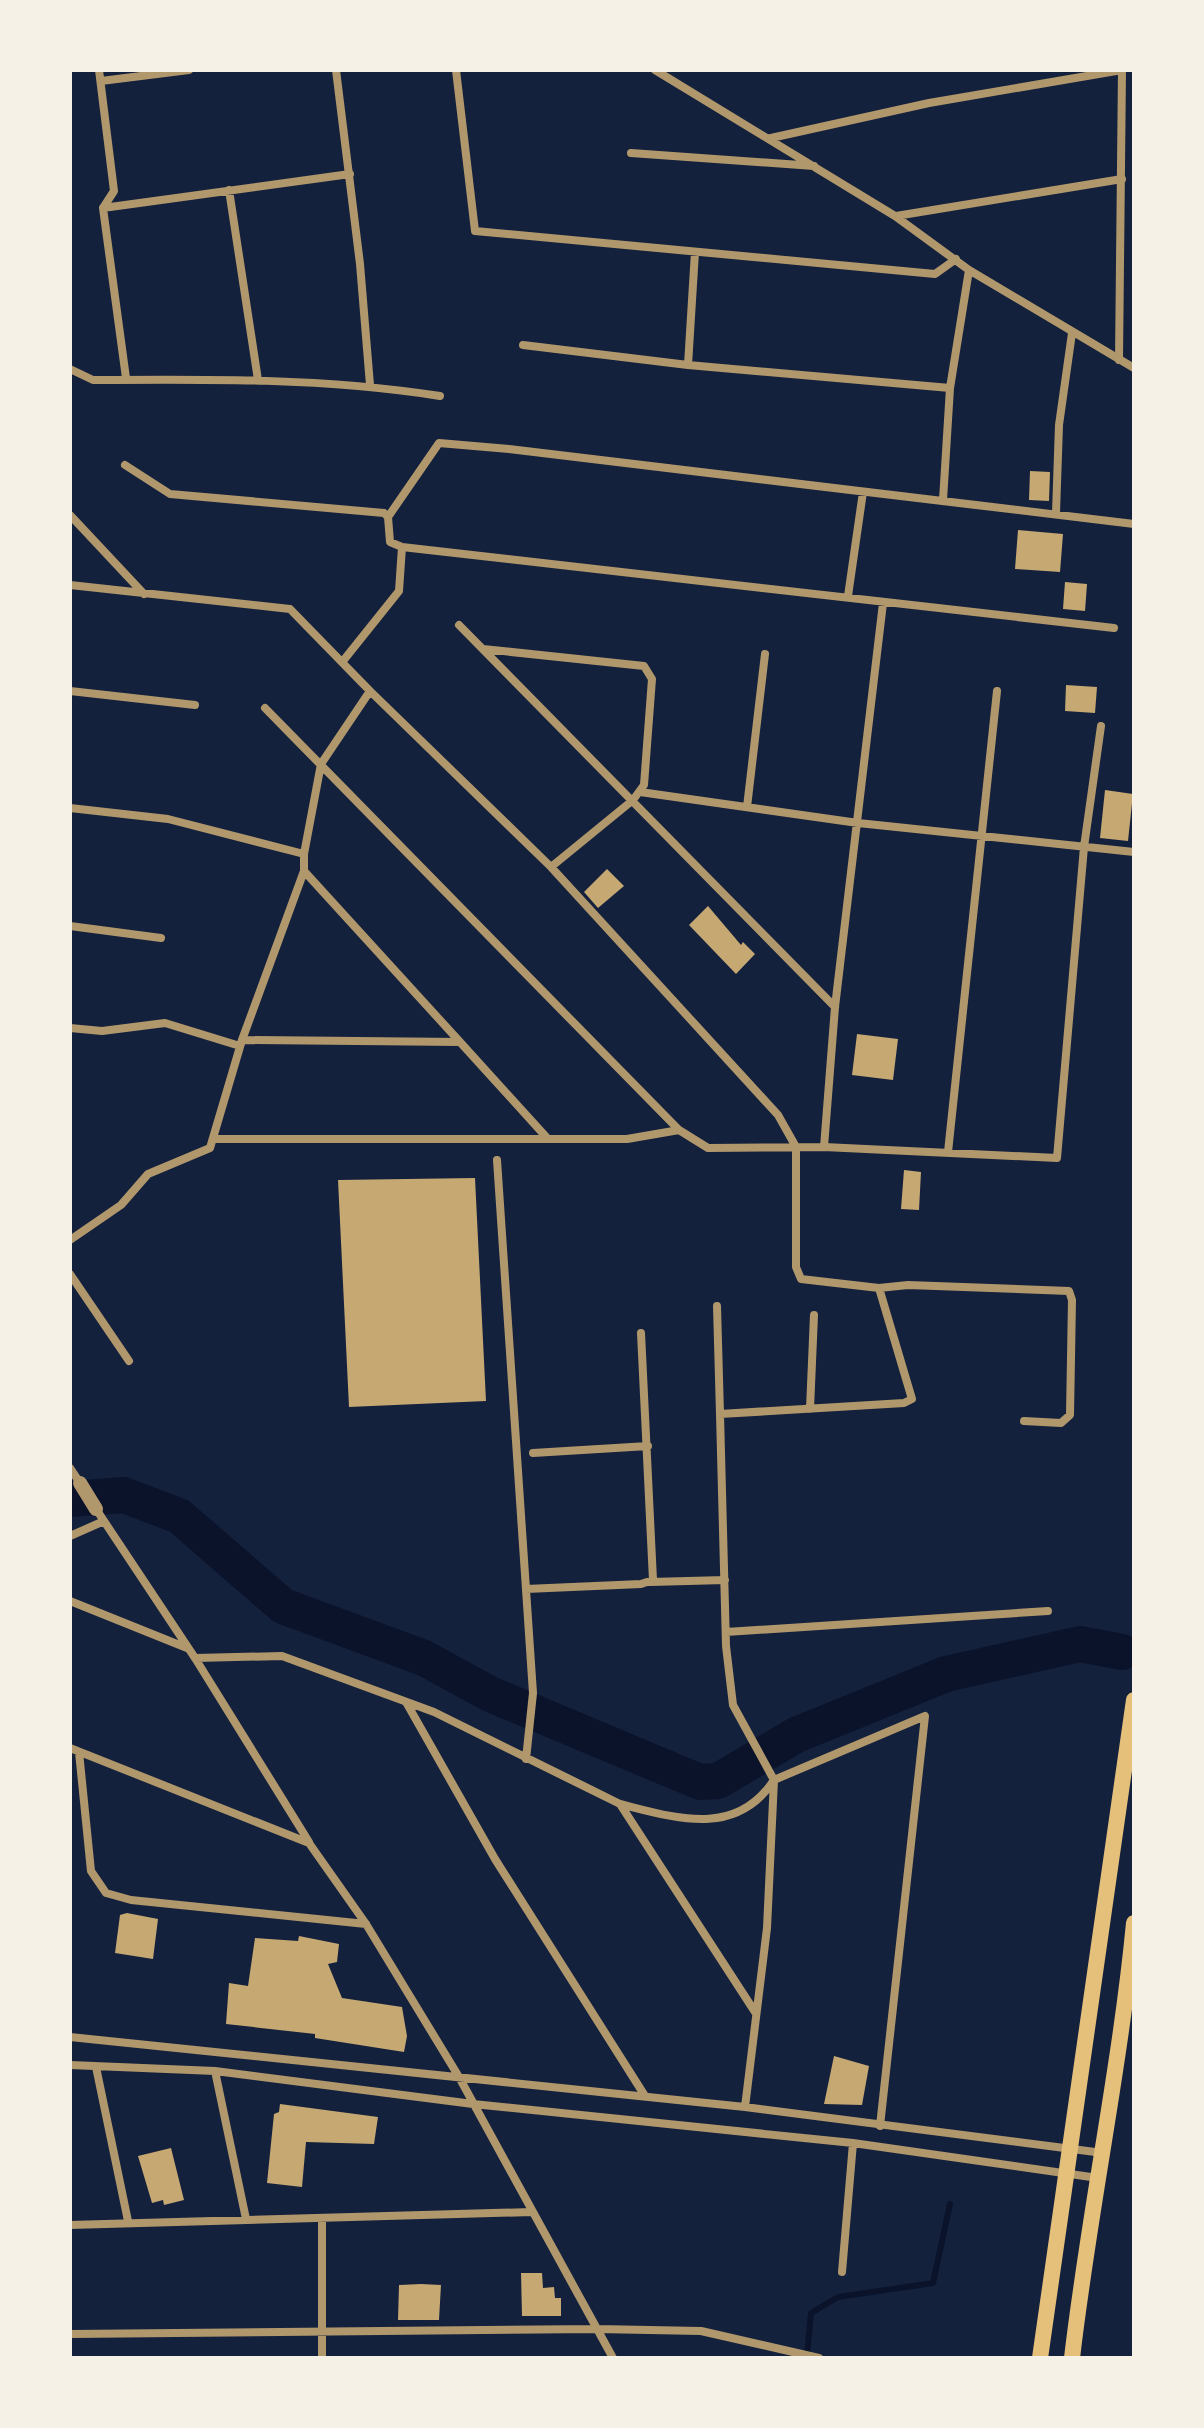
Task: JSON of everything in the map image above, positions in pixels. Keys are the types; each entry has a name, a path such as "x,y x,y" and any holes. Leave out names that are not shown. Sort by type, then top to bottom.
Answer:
{"main road":[{"path":"1040,2358 1134,1700"},
{"path":"1072,2358 1125,2020 1134,1923"}],"street":[{"path":"99,70 114,191 103,208 126,378"},
{"path":"101,81 189,70"},
{"path":"336,70 350,174 370,385"},
{"path":"456,70 475,231 935,274 956,259"},
{"path":"655,70 895,216 969,270 1134,368"},
{"path":"770,138 929,103 1122,70 1119,360"},
{"path":"631,153 815,166"},
{"path":"103,208 350,174"},
{"path":"895,216 1122,179"},
{"path":"229,190 258,380"},
{"path":"688,365 695,252"},
{"path":"943,500 950,388 969,270"},
{"path":"1056,513 1059,425 1072,333"},
{"path":"523,345 688,365 950,388"},
{"path":"70,369 93,380 258,380 370,385 440,396"},
{"path":"1114,628 402,547 390,542 388,517 439,443 1134,524"},
{"path":"125,465 170,494 379,512 388,517"},
{"path":"848,596 863,492"},
{"path":"70,515 145,595"},
{"path":"343,661 399,591 402,547"},
{"path":"70,585 290,609 551,867 778,1115 796,1147 796,1267 801,1279 879,1288 908,1285 1069,1291 1072,1300 1070,1415 1061,1423 1024,1421"},
{"path":"824,1147 835,1007 883,603"},
{"path":"459,625 835,1007"},
{"path":"483,649 644,666 650,672 654,689 644,785 633,800 551,867"},
{"path":"747,807 765,654"},
{"path":"70,691 195,705"},
{"path":"70,1240 121,1205 148,1174 205,1152 215,1139 241,1043 304,871 304,854 321,764 370,691"},
{"path":"948,1152 997,691"},
{"path":"265,708 679,1130 708,1148 824,1147 1057,1158 1084,847 1101,726"},
{"path":"640,792 858,823 1134,852"},
{"path":"70,808 168,819 304,854"},
{"path":"304,871 548,1139"},
{"path":"70,926 161,938"},
{"path":"70,1028 120,1029 165,1023 241,1043 460,1042"},
{"path":"215,1139 627,1139 679,1130"},
{"path":"497,1160 533,1693 526,1759"},
{"path":"70,1274 129,1361"},
{"path":"720,1414 904,1403 912,1399 879,1288"},
{"path":"717,1306 726,1632 733,1705 774,1780 767,1928 745,2107"},
{"path":"810,1409 814,1315"},
{"path":"641,1333 655,1575 649,1582"},
{"path":"533,1453 648,1446"},
{"path":"73,1472 195,1658 309,1843 366,1924 459,2077 613,2358"},
{"path":"70,1536 100,1515"},
{"path":"526,1589 725,1580"},
{"path":"70,1601 188,1648"},
{"path":"726,1632 1048,1611"},
{"path":"195,1658 282,1656 434,1712 620,1804 688,1821 733,1815 764,1796 774,1780 925,1716 880,2126"},
{"path":"406,1701 495,1859 645,2096"},
{"path":"309,1843 74,1750 91,1871 106,1893 131,1900 366,1924"},
{"path":"620,1804 755,2013"},
{"path":"70,2037 745,2107 1103,2153"},
{"path":"70,2065 215,2071 473,2104 853,2143 1098,2178"},
{"path":"96,2067 128,2221"},
{"path":"215,2071 246,2219"},
{"path":"842,2272 853,2143"},
{"path":"70,2225 531,2212"},
{"path":"322,2219 322,2358"},
{"path":"70,2334 597,2329 701,2331 816,2357"}],"building":[{"path":"1030,471 1050,472 1049,501 1029,500"},
{"path":"1018,530 1063,534 1060,572 1015,569"},
{"path":"1065,582 1087,584 1085,611 1063,609"},
{"path":"1066,685 1097,687 1095,713 1065,711"},
{"path":"1105,790 1133,794 1128,841 1100,838"},
{"path":"607,869 624,886 598,908 584,892"},
{"path":"708,906 741,945 743,942 755,954 736,974 689,925"},
{"path":"857,1034 898,1039 893,1080 852,1075"},
{"path":"904,1170 921,1172 919,1210 901,1209"},
{"path":"475,1178 486,1401 349,1407 338,1180"},
{"path":"127,1913 158,1919 153,1959 115,1953 120,1915"},
{"path":"299,1936 339,1944 337,1962 328,1964 342,1998 402,2007 407,2036 404,2052 315,2038 315,2034 226,2024 229,1983 248,1986 255,1938 298,1941"},
{"path":"834,2056 869,2066 862,2105 824,2104"},
{"path":"280,2104 378,2117 374,2144 306,2142 302,2187 267,2183 274,2114 279,2112"},
{"path":"171,2148 184,2200 164,2205 163,2200 152,2203 138,2156"},
{"path":"521,2273 542,2273 543,2288 554,2287 555,2298 561,2298 561,2316 522,2316"},
{"path":"399,2285 441,2285 439,2320 398,2320"}],"waterway":[{"path":"70,1499 124,1495 179,1516 283,1606 424,1658 490,1694 700,1782 718,1781 796,1735 946,1674 1080,1644 1122,1652"},
{"path":"807,2356 811,2313 838,2297 933,2283 950,2204"}]}
